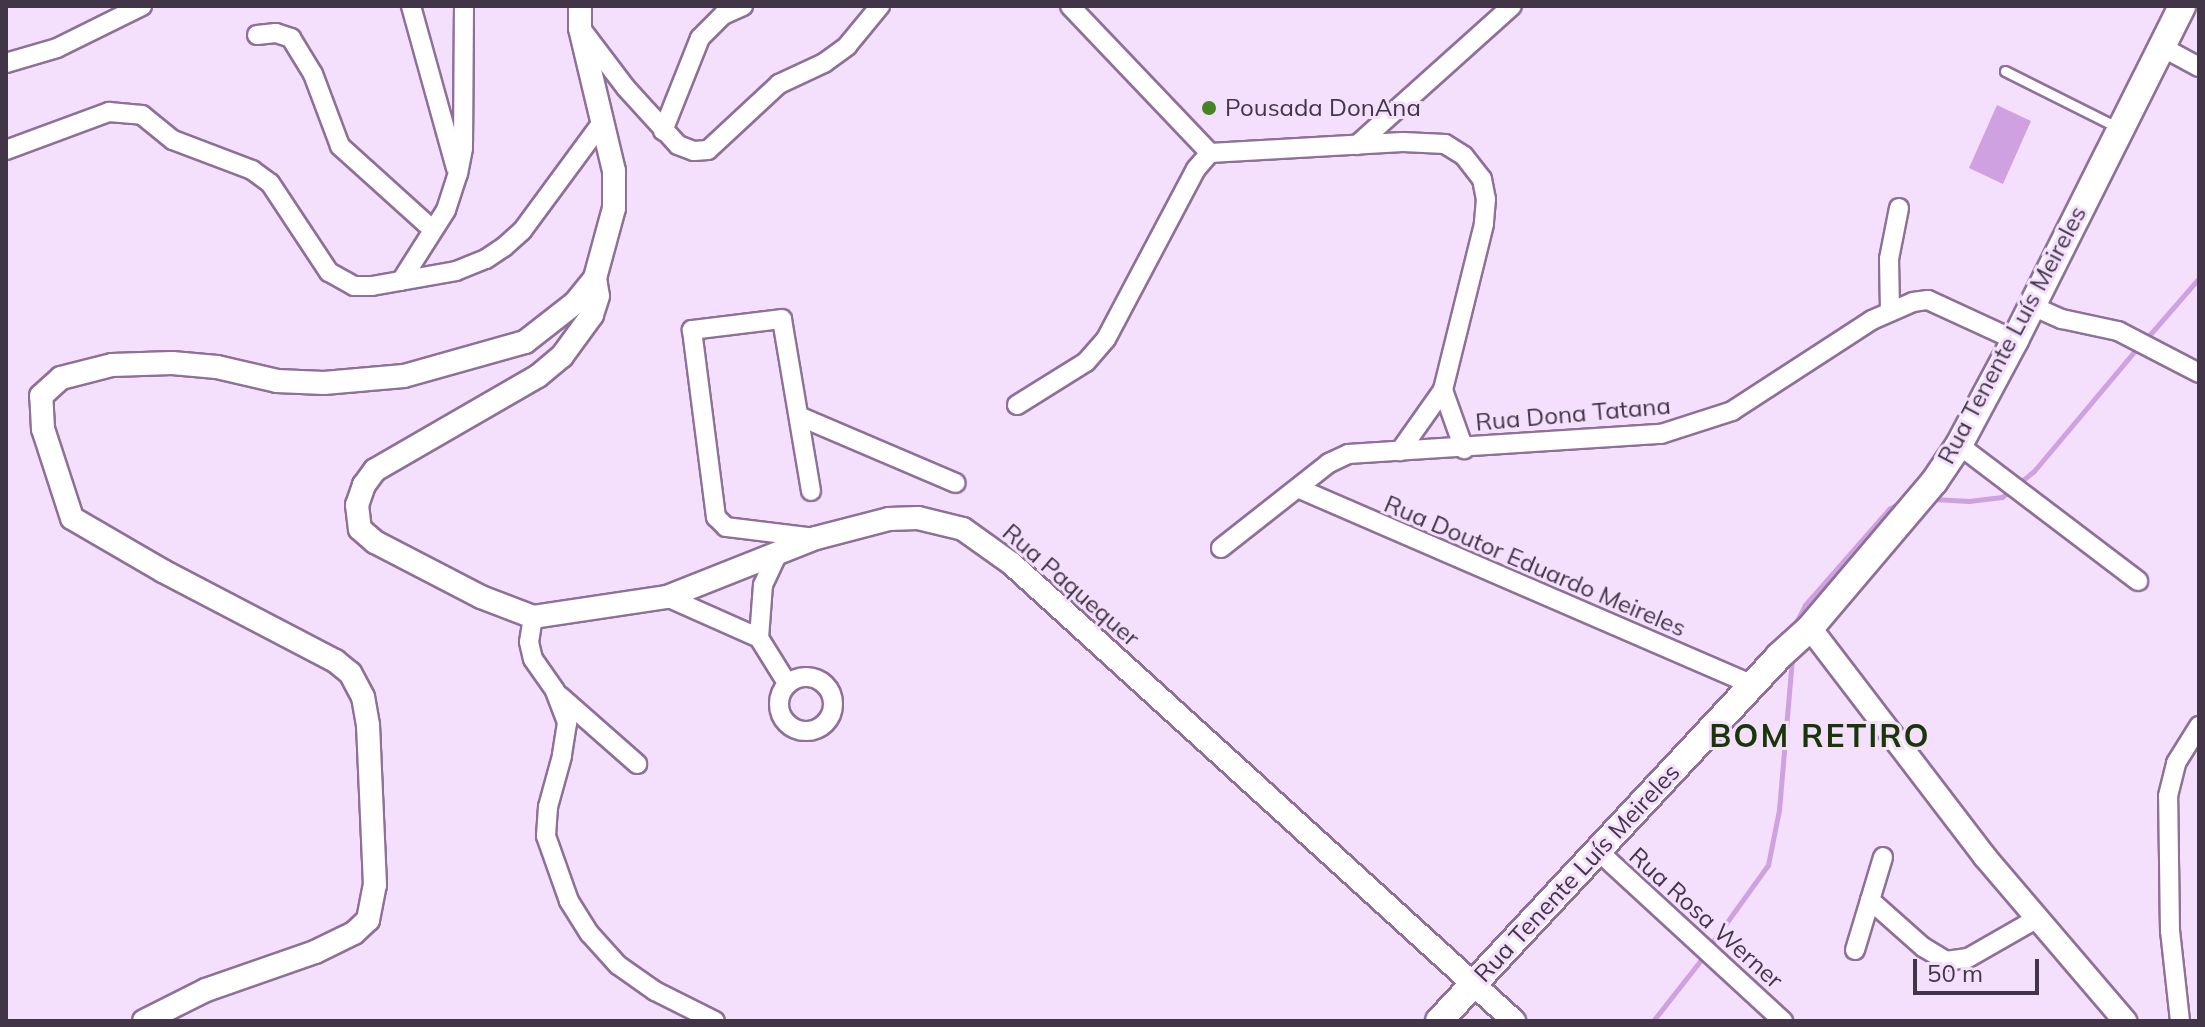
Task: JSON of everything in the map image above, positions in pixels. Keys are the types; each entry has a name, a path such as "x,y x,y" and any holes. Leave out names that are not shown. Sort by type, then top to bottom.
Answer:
{"main road":[{"name":"Rua Tenente Luís Meireles","path":"1439,1021 1778,657 1805,632 1934,482 1959,445 2015,340 2182,6"}],"street":[{"path":"6,63 57,48 142,6"},
{"path":"411,6 458,174"},
{"path":"401,281 446,210 458,174 463,148 464,6"},
{"path":"663,131 700,38 723,15 743,6"},
{"path":"580,17 663,131 678,145 694,151 708,150 779,84 824,63 847,46 880,6"},
{"path":"1070,6 1210,153"},
{"path":"1357,145 1512,6"},
{"path":"144,1021 206,990 315,952 354,933 368,920 375,885 368,725 363,697 350,673 335,661 163,571 72,518 43,429 41,396 52,383 112,365 145,363 217,367 277,381 324,383 404,376 525,342 575,303 595,278 614,208 614,171 601,124 580,17"},
{"path":"257,35 276,33 291,38 313,74 340,146 432,229"},
{"path":"2162,47 2199,67"},
{"path":"6,150 109,112 142,115 173,140 252,170 270,183 282,196 315,253 341,282 372,286 456,271 486,259 504,247 522,231 601,124"},
{"path":"1017,405 1086,362 1106,339 1196,169 1210,153 1445,144 1464,156 1482,179 1486,199 1484,224 1443,390 1400,451"},
{"path":"1890,310 1889,259 1899,208"},
{"path":"595,278 598,296 592,315 562,356 538,376 375,470 364,485 357,505 360,529 375,542 481,597 533,617 529,642 533,659 555,691 565,714 566,736 548,807 546,836 569,901 590,934 618,965 655,991 715,1021"},
{"name":"Rua Dona Tatana","path":"1221,548 1300,489 1329,463 1348,454 1464,449 1661,434 1700,423 1768,389 1890,310 1928,300 2015,340"},
{"path":"2030,305 2062,319 2118,331 2199,373"},
{"path":"811,491 801,417 782,319 692,330 716,517 726,527 816,538"},
{"path":"1443,390 1464,449"},
{"path":"801,417 956,483"},
{"path":"1959,445 2138,581"},
{"name":"Rua Doutor Eduardo Meireles","path":"1300,489 1752,685"},
{"name":"Rua Paquequer","path":"533,617 667,597 816,538 889,519 918,518 963,529 989,544 1514,1021"},
{"path":"759,638 763,585 777,555"},
{"path":"667,597 759,638 787,683"},
{"path":"1805,632 2036,919 2125,1021"},
{"path":"555,691 637,764"},
{"path":"2180,1021 2170,931 2168,796 2176,763 2199,726"},
{"name":"Rua Rosa Werner","path":"1597,850 1783,1021"},
{"path":"1855,950 1883,857"},
{"path":"1870,900 1923,947 1946,961 1968,958 2036,919"}],"lane":[{"path":"2005,71 2120,128"}],"shaded area":[{"path":"1997,105 2031,121 2003,184 1969,168"}],"waterway":[{"path":"2146,339 2199,278"},
{"path":"1933,499 1969,501 2002,497 2034,471 2139,346"},
{"path":"1793,628 1805,605 1889,509 1903,501"},
{"path":"1709,947 1768,865 1779,810 1792,658"},
{"path":"1653,1021 1704,956"}],"place":[{"name":"Pousada DonAna","path":"1209,108"}],"district":[{"name":"BOM RETIRO","path":"1820,735"}]}
